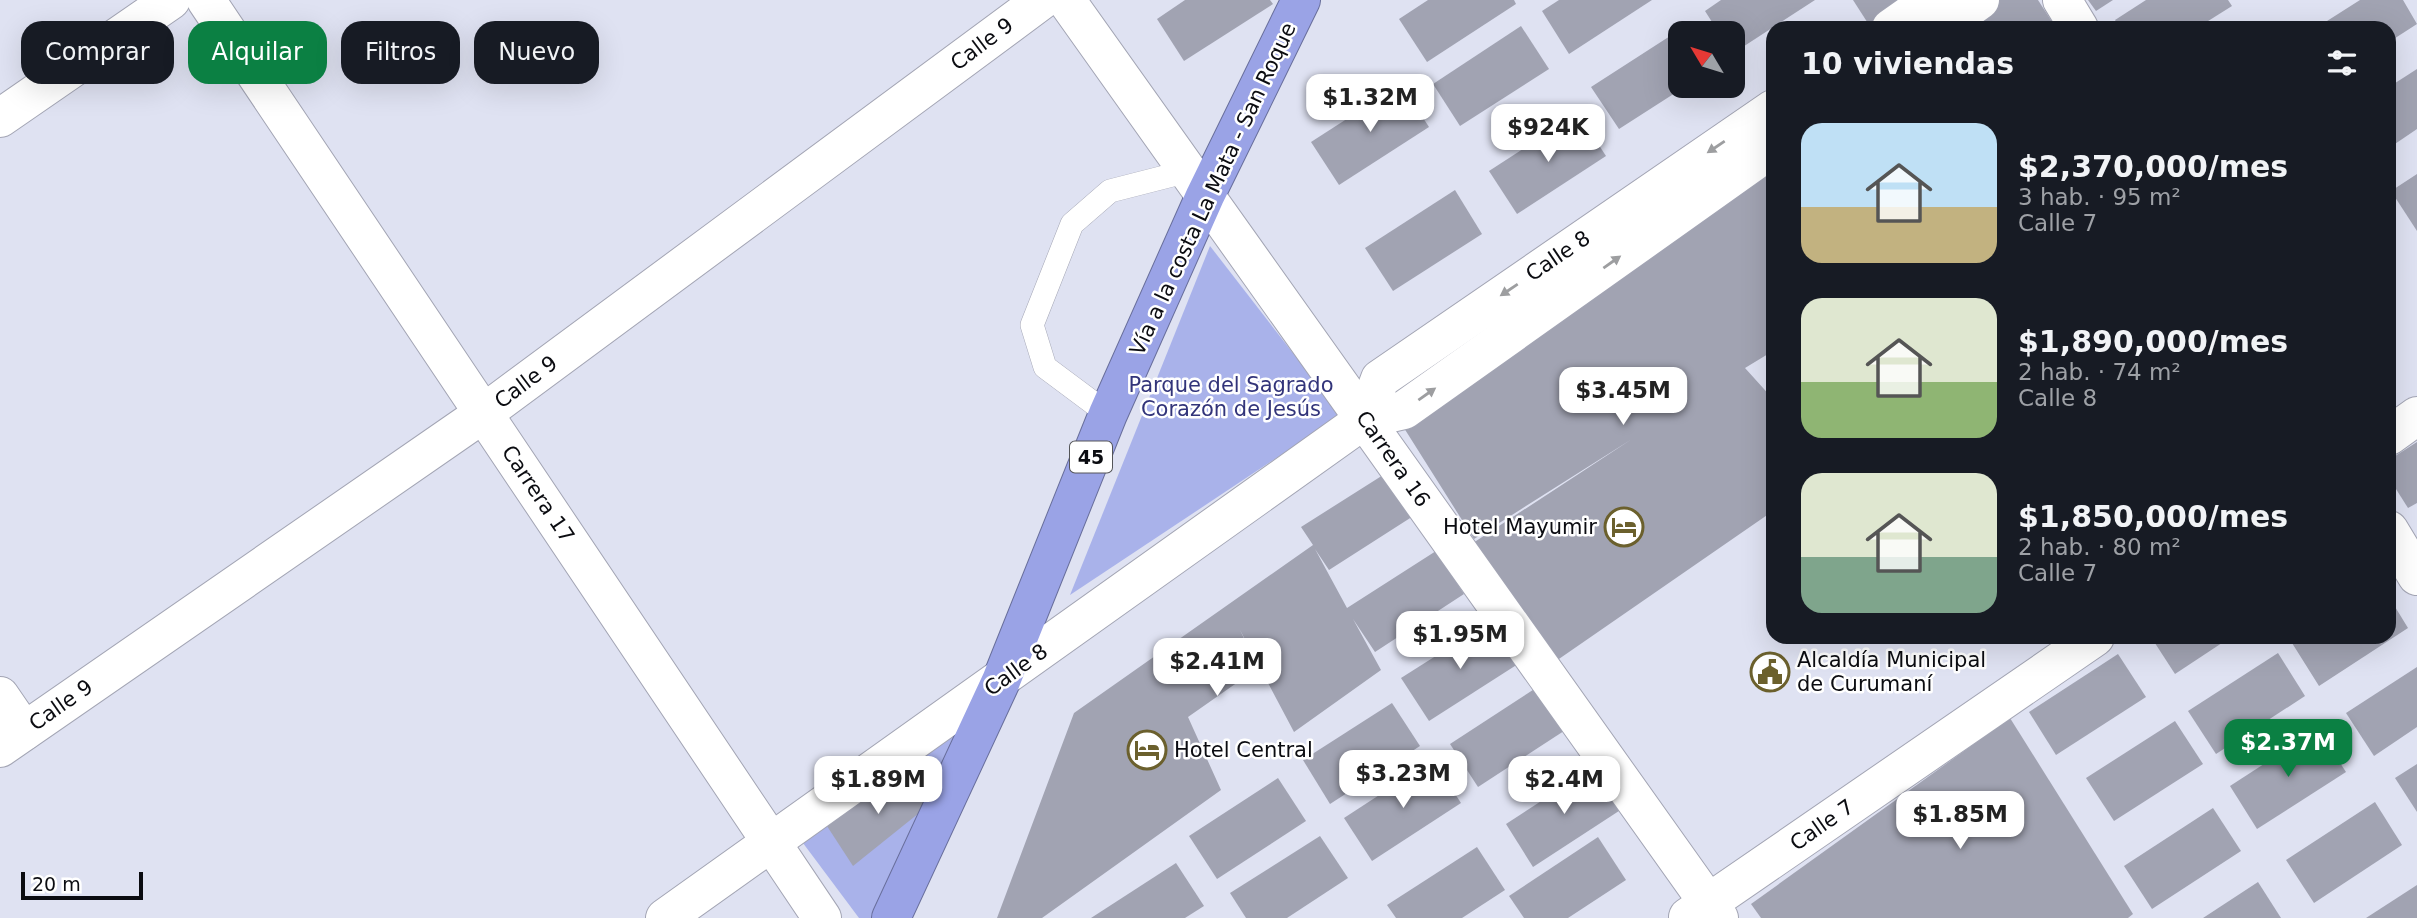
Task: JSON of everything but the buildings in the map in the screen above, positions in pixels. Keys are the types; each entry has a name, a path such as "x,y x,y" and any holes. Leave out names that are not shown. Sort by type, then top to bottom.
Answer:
{"highway":[{"name":"Vía a la costa La Mata - San Roque","path":"891,918 1001,681 1197,183 1301,0"}],"street":[{"path":"0,118 170,0"},
{"name":"Carrera 17","path":"206,0 822,918"},
{"name":"Calle 9","path":"12,739 484,413 1042,0"},
{"name":"Carrera 16","path":"1066,0 1364,419 1704,913"},
{"path":"1901,21 1931,0"},
{"path":"1951,21 1980,0"},
{"path":"2062,0 2075,21"},
{"name":"Calle 8","path":"1364,419 1380,379 1766,114"},
{"name":"Calle 8","path":"665,918 1001,681 1364,419 1404,410 1766,153"},
{"path":"2396,431 2417,416"},
{"path":"2396,542 2417,576"},
{"name":"Calle 7","path":"1704,913 2085,644"},
{"path":"0,696 12,739"}],"lane":[{"path":"1108,414 1045,367 1032,325 1072,225 1082,215 1110,191 1197,183"}],"green space":[{"name":"Parque del Sagrado Corazón de Jesús","path":"1210,246 1341,415 1070,595"},
{"path":"968,726 880,918 859,918 797,835"}],"place":[{"name":"Hotel Mayumir","path":"1624,527"},
{"name":"Alcaldía Municipal de Curumaní","path":"1770,672"},
{"name":"Hotel Central","path":"1147,750"}]}
